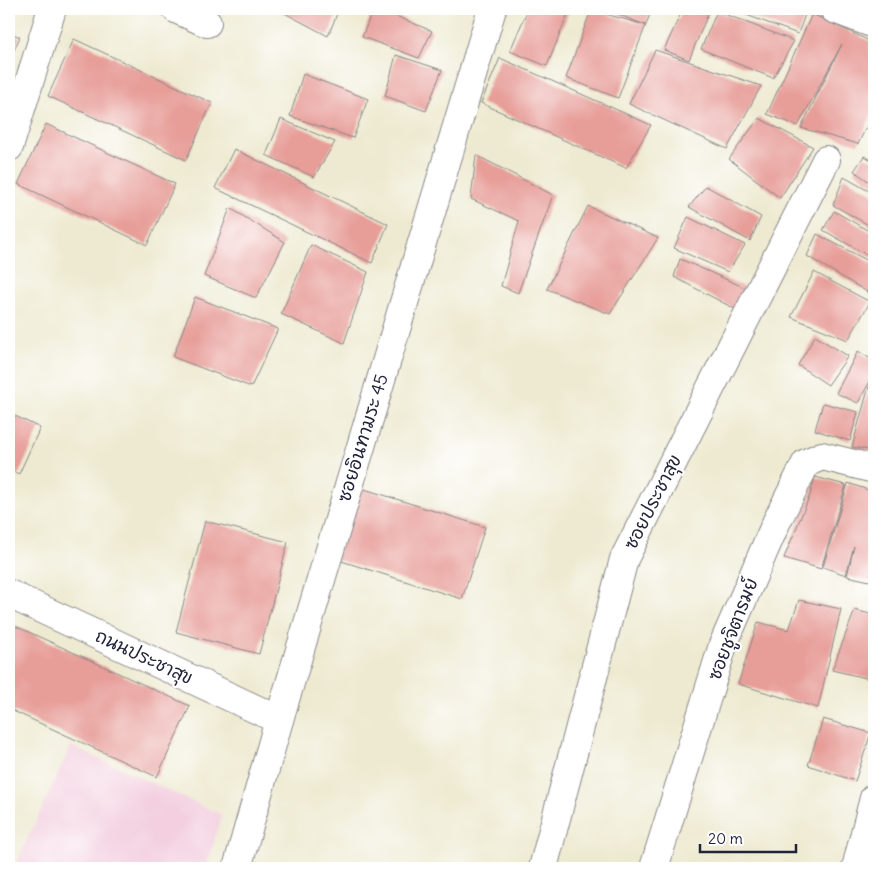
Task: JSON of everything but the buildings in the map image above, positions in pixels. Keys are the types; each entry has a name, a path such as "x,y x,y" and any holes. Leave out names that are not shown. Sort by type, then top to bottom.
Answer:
{"street":[{"path":"9,147 52,9"},
{"path":"176,9 207,23"},
{"name":"ซอยอินทามระ 45","path":"237,868 279,720 492,9"},
{"path":"834,9 874,24"},
{"name":"ซอยประชาสุข","path":"543,868 624,559 826,160"},
{"name":"ซอยชูจิตารมย์","path":"654,868 723,645 776,523 806,463 822,456 874,469"},
{"name":"ถนนประชาสุข","path":"9,594 279,720"},
{"path":"856,868 874,798"}],"shaded area":[{"path":"71,746 222,815 206,868 14,868"}]}
